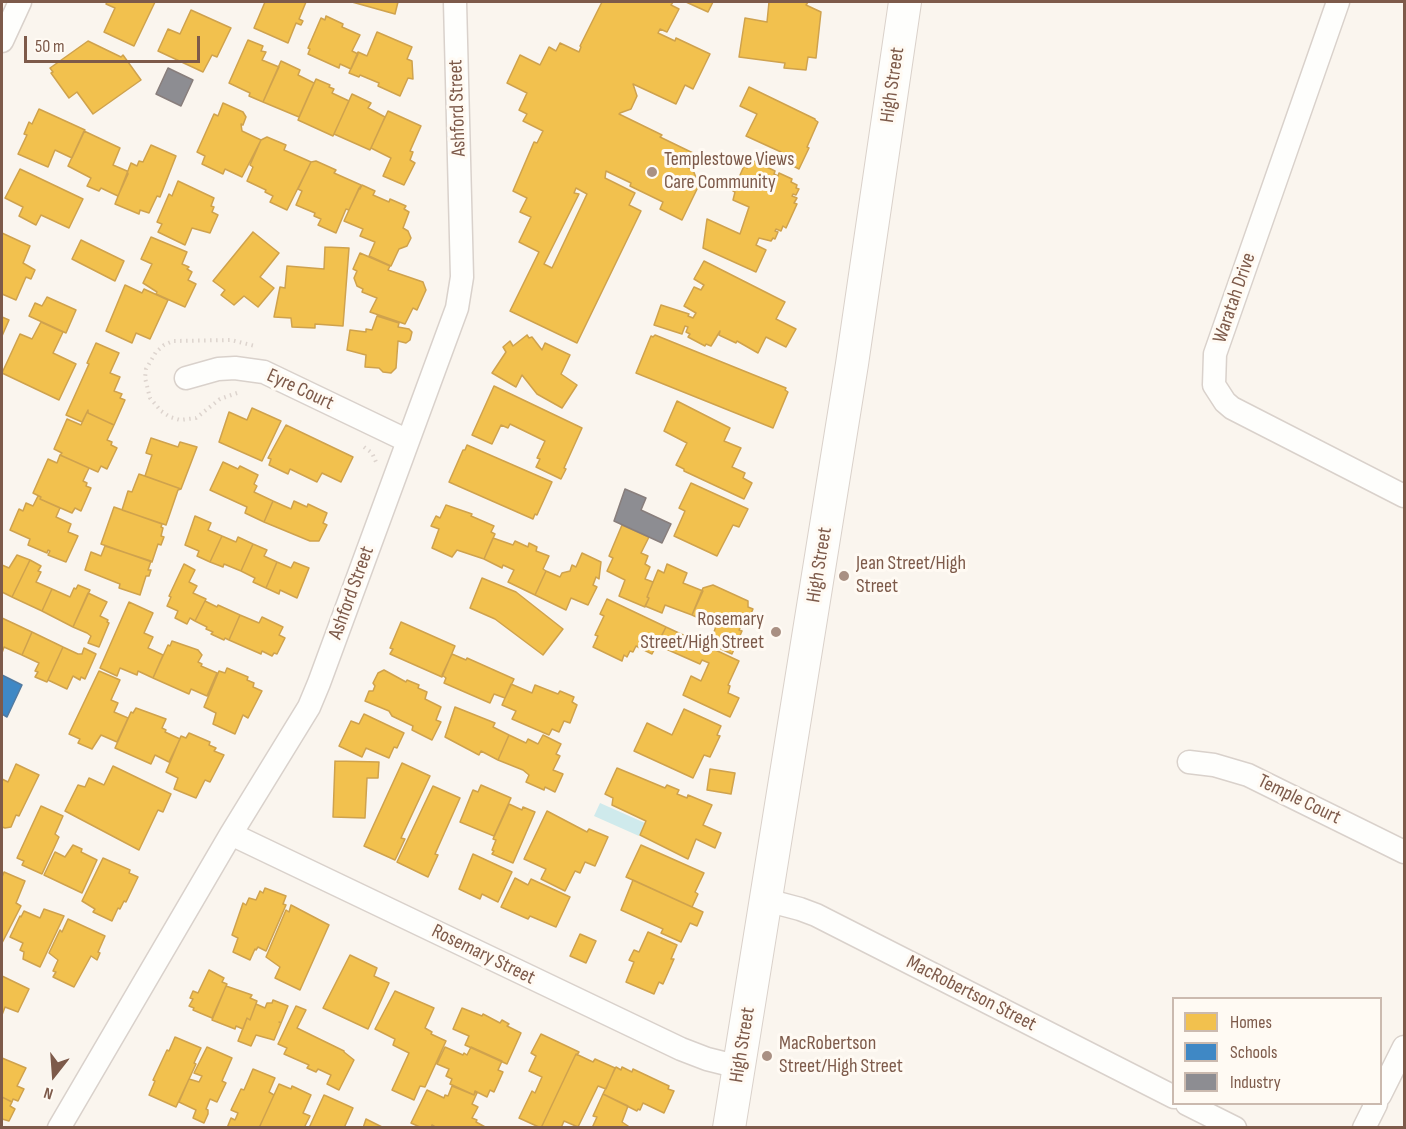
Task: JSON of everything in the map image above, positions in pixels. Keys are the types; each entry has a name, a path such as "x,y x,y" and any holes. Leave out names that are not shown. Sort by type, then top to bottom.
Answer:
{"main road":[{"name":"High Street","path":"729,1128 854,353 905,2"}],"street":[{"path":"2,41 20,2"},
{"name":"Ashford Street","path":"59,1128 231,834 307,710 408,441 461,291 455,2"},
{"name":"Waratah Drive","path":"1338,2 1215,354 1214,385 1225,402 1232,408 1404,496"},
{"name":"Eyre Court","path":"186,378 218,369 235,368 264,372 408,441"},
{"name":"Temple Court","path":"1189,762 1214,765 1248,776 1404,852"},
{"name":"Rosemary Street","path":"231,834 681,1049 707,1059 739,1067"},
{"name":"MacRobertson Street","path":"766,900 816,915 1172,1095"},
{"path":"1382,1091 1404,1047"},
{"path":"1189,1105 1235,1128"},
{"path":"1364,1128 1376,1105"}],"water":[{"path":"600,803 645,823 639,836 594,816"}],"building: Homes":[{"path":"107,2 155,2 134,46 104,32 115,8 106,4"},
{"path":"265,2 306,2 299,19 303,21 301,25 296,23 288,43 254,28"},
{"path":"352,2 398,2 395,14"},
{"name":"Templestowe Views Care Community","path":"602,2 673,2 671,5 679,9 667,32 660,29 658,33 675,41 676,38 710,54 693,89 685,85 676,104 633,84 637,96 631,109 619,114 693,153 687,167 693,170 699,185 682,220 660,209 663,202 606,171 605,178 635,193 629,205 641,211 577,343 510,311 539,252 519,242 531,217 520,212 527,198 513,191 534,142 537,143 543,131 523,121 527,114 519,110 527,93 507,83 520,55 540,65 549,47 556,51 560,43 579,52","holes":["576,188 587,194 552,268 544,264 579,194 574,193"]},
{"path":"686,2 713,2 708,12"},
{"path":"769,2 808,2 806,5 821,12 816,58 808,57 806,70 784,68 785,63 739,57 745,18 767,22"},
{"path":"191,10 231,28 217,57 212,55 203,72 158,51 168,29 180,34"},
{"path":"326,16 360,35 352,51 358,54 351,69 340,64 339,68 308,54 310,49 308,48 321,18 325,20"},
{"path":"377,32 412,47 407,59 412,61 413,79 408,78 400,96 378,86 379,83 349,73 358,52 367,56"},
{"path":"248,40 263,46 261,51 266,52 262,60 279,67 263,102 229,83"},
{"path":"88,41 121,57 123,55 141,80 93,114 77,92 69,98 51,73 53,72 50,68"},
{"path":"281,61 300,70 298,75 314,83 299,117 263,102"},
{"path":"316,79 330,85 329,87 334,89 332,93 349,101 333,136 298,120"},
{"path":"749,87 818,122 799,169 778,158 781,152 746,136 757,114 740,106"},
{"path":"352,94 371,103 368,108 385,117 370,150 334,134"},
{"path":"223,103 243,112 246,117 243,125 241,124 242,131 261,140 242,177 225,169 223,174 202,164 205,156 197,152 214,114 218,116"},
{"path":"39,109 85,130 72,158 55,150 48,167 18,154 27,135 24,134 29,122 32,124"},
{"path":"388,111 421,126 410,151 413,152 410,160 415,163 404,185 383,176 391,158 371,148"},
{"path":"84,131 120,148 113,165 127,171 128,174 118,196 101,188 99,191 87,186 91,178 68,166"},
{"path":"267,137 286,145 284,150 311,162 287,210 270,202 273,196 265,192 266,190 247,181 253,167 250,165 261,140"},
{"path":"151,145 176,156 160,197 157,196 149,213 140,210 139,214 115,204 131,163 137,166 139,161 143,162"},
{"path":"752,160 775,171 774,174 778,176 779,173 792,179 791,182 799,189 796,195 792,196 797,198 794,203 797,204 786,228 783,226 781,231 776,229 775,231 778,232 775,239 771,241 759,238 756,245 766,250 756,272 703,248 707,219 740,234 749,207 733,200 735,192 733,191 744,166 747,168"},
{"path":"316,161 336,170 334,173 361,185 349,210 346,209 336,233 318,225 321,219 314,216 315,213 296,205 302,191 298,189 311,162"},
{"path":"20,169 83,199 69,228 41,215 36,225 19,216 23,207 5,198"},
{"path":"178,181 214,198 211,206 214,207 212,212 218,215 210,233 192,228 185,245 158,232 162,224 157,222 169,194 172,196"},
{"path":"362,185 375,191 373,195 406,206 404,209 409,212 403,228 408,231 411,238 407,246 399,249 391,266 369,256 375,242 360,236 363,229 344,221"},
{"path":"253,232 279,253 260,277 274,288 258,307 244,296 234,305 221,295 225,290 213,281"},
{"path":"2,233 30,246 23,263 35,270 31,279 26,277 16,300 2,294"},
{"path":"151,237 187,252 182,264 189,267 187,269 192,272 188,280 196,284 185,307 156,294 157,292 143,283 152,264 141,259"},
{"path":"81,240 124,261 115,281 72,259"},
{"path":"325,247 349,248 343,326 315,324 315,328 292,327 291,318 274,317 280,287 285,288 287,266 324,269"},
{"path":"360,253 390,266 388,270 423,282 426,290 417,310 413,308 405,324 370,312 377,298 362,292 363,289 357,286 354,278 357,271 353,269"},
{"path":"704,261 785,302 776,319 796,329 786,347 766,337 758,353 737,341 736,343 719,335 720,331 711,346 706,344 705,346 688,337 690,334 686,332 688,327 685,326 682,334 654,325 661,305 689,314 688,316 693,318 696,313 684,306 694,287 701,290 704,285 694,279"},
{"path":"125,285 142,293 144,289 168,300 150,339 136,333 132,343 106,331"},
{"path":"47,297 76,310 66,333 29,316 35,303 42,306"},
{"path":"377,316 399,323 398,327 409,329 412,332 410,340 406,343 398,341 396,368 391,373 383,372 379,368 365,367 366,355 347,350 350,330 366,332 366,329 372,330"},
{"path":"2,317 9,320 2,336"},
{"path":"41,322 63,332 53,353 76,364 59,400 2,373 20,334 32,339"},
{"path":"527,335 529,338 532,337 542,350 545,343 570,355 561,374 577,385 562,408 537,394 522,375 516,387 492,373 506,352 503,347 510,341 513,346"},
{"path":"655,335 786,388 788,392 773,428 636,373 651,336"},
{"path":"96,343 119,353 110,373 120,377 114,391 122,394 120,398 125,400 114,425 88,413 88,410 82,422 66,415"},
{"path":"494,386 582,428 561,479 536,467 540,459 537,458 545,441 510,424 508,428 501,425 492,444 472,435"},
{"path":"677,401 730,428 724,441 741,448 732,467 745,473 743,478 752,483 744,499 676,465 687,443 664,431"},
{"path":"252,408 281,421 262,461 219,442 229,412 247,420"},
{"path":"88,410 88,413 114,425 107,440 117,448 107,469 101,466 98,472 60,455 62,453 54,449 67,419 81,425"},
{"path":"286,425 353,457 341,482 322,473 317,482 290,469 288,474 269,465 271,459 268,458"},
{"path":"151,438 178,447 180,442 197,447 181,489 145,476 152,455 146,453"},
{"path":"467,445 552,482 533,519 449,482"},
{"path":"60,455 89,468 83,481 91,488 81,511 75,508 72,513 40,499 41,497 33,493 48,459 57,463"},
{"path":"223,462 238,469 240,466 258,475 254,484 257,486 254,492 273,501 264,522 245,513 247,507 210,490"},
{"path":"139,474 181,489 178,490 166,525 122,510 128,491 132,492"},
{"path":"691,483 748,509 739,527 733,525 717,556 674,536 685,511 679,508"},
{"path":"38,496 60,508 56,517 71,524 68,532 78,536 66,562 48,555 50,551 48,550 47,553 28,545 30,539 10,530 19,509 23,511 26,503 33,506"},
{"path":"273,501 291,509 294,501 307,507 308,504 327,513 323,523 327,525 319,541 310,541 264,522"},
{"path":"446,505 472,514 471,516 494,526 491,532 495,534 484,559 457,550 452,557 432,548 439,529 431,526 436,516 440,518"},
{"path":"114,507 162,524 161,536 164,537 161,545 158,544 152,562 101,544"},
{"path":"195,516 211,523 208,530 222,536 210,562 197,556 199,551 185,545"},
{"path":"622,525 649,537 641,553 648,556 645,564 650,567 645,579 653,582 645,607 619,596 625,580 607,571 613,558 609,556"},
{"path":"222,536 236,542 238,537 253,544 241,571 224,564 223,567 210,562"},
{"path":"493,538 513,545 515,541 528,547 529,543 537,547 536,551 549,556 543,569 546,571 535,595 508,582 514,570 503,565 502,568 484,559"},
{"path":"253,544 267,550 264,556 277,562 266,588 253,582 255,578 241,571"},
{"path":"105,546 151,561 148,570 151,570 149,576 146,576 140,595 119,588 120,584 85,570 91,552 101,556"},
{"path":"582,553 601,562 599,579 596,577 593,585 597,587 588,605 571,598 566,610 535,595 546,571 560,577 562,573 570,571 572,565 576,567"},
{"path":"17,555 30,560 12,597 2,592 2,565 9,568"},
{"path":"30,560 41,566 36,582 52,589 42,611 12,597"},
{"path":"277,562 291,568 294,562 309,568 297,598 280,590 279,594 266,588"},
{"path":"184,564 195,570 189,582 197,586 193,593 206,599 195,621 190,618 187,624 175,618 178,611 167,606 171,597 169,596"},
{"path":"667,564 687,573 683,583 703,591 692,615 665,605 662,613 645,606 658,570 664,573"},
{"path":"482,578 516,592 563,629 543,655 495,619 470,608"},
{"path":"78,585 90,590 73,627 42,611 52,589 70,597"},
{"path":"713,585 748,601 748,607 753,609 747,623 743,622 739,630 742,631 732,654 710,644 716,626 692,615 703,588"},
{"path":"88,593 107,602 100,616 109,623 99,647 88,643 91,636 73,627"},
{"path":"607,599 666,627 652,654 636,646 627,657 624,655 622,661 593,647 598,636 595,635 604,616 600,614"},
{"path":"205,601 240,615 229,640 211,634 213,632 206,629 207,627 195,621"},
{"path":"129,602 153,613 144,633 153,637 148,648 163,655 153,678 138,671 137,675 120,668 117,676 100,668"},
{"path":"240,615 259,623 262,617 283,627 279,635 285,638 277,654 274,653 272,656 262,651 261,654 229,640"},
{"path":"2,618 32,632 22,655 4,647 2,653"},
{"path":"401,622 455,646 442,677 390,654 393,649 390,648"},
{"path":"666,627 739,661 728,685 730,686 728,693 739,698 730,717 683,695 691,676 701,681 709,663 702,660 700,664 657,645"},
{"path":"32,632 63,647 47,682 35,677 39,663 22,655"},
{"path":"172,641 198,650 202,655 198,662 202,664 201,666 217,673 207,696 191,689 189,694 153,678"},
{"path":"63,647 78,654 82,654 84,648 96,654 85,679 81,677 80,680 73,676 67,689 48,680"},
{"path":"452,654 466,660 467,658 514,679 505,698 494,694 490,703 444,683 446,678 442,675"},
{"path":"227,668 248,677 247,680 254,683 253,687 262,691 248,718 243,715 235,734 213,724 216,713 204,707 219,671 225,673"},
{"path":"384,670 406,682 407,680 419,685 418,688 427,692 425,699 441,707 436,720 441,722 432,740 412,730 413,726 392,716 389,711 365,701 369,691 373,691 375,686 373,683 378,673"},
{"path":"99,671 120,680 111,700 118,703 114,712 128,718 117,742 101,735 92,749 78,743 80,739 69,734"},
{"path":"511,684 532,693 535,685 558,694 560,691 574,697 572,702 577,705 570,723 564,721 559,732 552,729 549,735 512,719 516,711 502,705"},
{"path":"455,707 495,723 493,727 509,735 498,760 481,751 479,755 445,737"},
{"path":"136,708 166,719 162,728 166,730 165,732 180,739 169,762 155,755 151,764 115,748 131,712 133,713"},
{"path":"684,709 721,726 717,735 720,736 710,757 704,755 693,778 634,751 647,723 672,735"},
{"path":"364,714 404,733 389,758 366,748 362,757 339,746 351,721 359,724"},
{"path":"189,733 210,742 209,745 216,748 214,751 224,755 210,782 205,780 196,798 174,789 178,778 166,772 181,736 186,738"},
{"path":"509,735 526,743 528,739 538,744 543,735 561,744 556,754 560,756 553,770 563,774 555,792 526,782 529,775 523,770 498,760"},
{"path":"335,761 379,762 378,778 367,778 365,818 333,817"},
{"path":"402,763 430,776 401,838 405,839 395,860 364,846"},
{"path":"16,764 39,775 19,816 16,815 11,827 5,828 2,827 2,779 8,782"},
{"path":"113,766 171,794 163,812 158,810 139,850 65,811 78,785 85,787 89,778 104,785"},
{"path":"617,768 665,788 667,785 679,790 677,794 687,798 688,795 712,805 703,825 721,833 715,848 696,839 688,859 640,835 646,821 612,805 613,798 605,794"},
{"path":"710,769 735,773 731,794 707,790"},
{"path":"481,785 511,798 494,836 460,822 473,790 478,792"},
{"path":"433,786 460,798 435,854 438,855 428,877 397,862"},
{"path":"509,804 522,810 523,807 535,812 513,863 492,854 496,840 493,839"},
{"path":"41,806 63,816 55,834 59,837 42,874 22,865 24,861 17,858"},
{"path":"547,811 587,832 589,829 608,837 595,866 585,862 580,873 575,871 565,891 541,879 546,869 524,859"},
{"path":"73,845 97,860 82,893 44,875 55,852 65,857"},
{"path":"641,845 704,873 695,892 698,894 692,907 626,877"},
{"path":"473,854 512,872 498,902 482,894 480,899 459,889"},
{"path":"103,858 130,870 129,873 138,877 126,902 124,901 120,909 118,908 112,921 93,912 95,909 82,901"},
{"path":"4,872 25,881 16,903 21,906 2,943 2,877"},
{"path":"515,878 528,885 531,879 570,897 556,927 530,916 528,919 501,907"},
{"path":"633,880 703,912 697,926 690,923 681,942 661,933 663,929 621,910"},
{"path":"265,888 286,896 283,904 286,905 266,951 258,947 250,960 233,952 238,938 232,935 243,903 246,905 249,898 256,900 260,891 263,893"},
{"path":"291,905 329,925 300,990 275,978 280,967 266,957 286,910 289,912"},
{"path":"44,909 64,916 40,967 23,959 24,952 20,950 23,943 10,937 24,911 40,918"},
{"path":"68,919 105,936 97,960 91,956 74,987 53,977 58,960 49,953"},
{"path":"648,932 677,945 671,959 674,959 663,984 659,982 654,994 626,982 634,962 629,960 634,950 639,952"},
{"path":"580,934 596,941 586,963 570,956"},
{"path":"350,955 377,968 374,976 389,983 368,1029 323,1008"},
{"path":"209,970 224,978 222,982 227,984 212,1018 189,1006 193,999 190,998 193,991 198,993"},
{"path":"2,976 29,989 18,1012 5,1007 2,1015"},
{"path":"226,986 252,995 250,998 257,1001 250,1020 247,1018 243,1029 236,1026 235,1029 212,1020"},
{"path":"395,991 434,1008 425,1028 432,1032 431,1034 446,1041 425,1087 420,1086 414,1100 392,1090 409,1053 393,1045 395,1039 375,1029"},
{"path":"273,1000 288,1006 274,1040 256,1035 251,1046 238,1041 247,1018 250,1020 256,1004 265,1008 267,1003 272,1003"},
{"path":"296,1006 306,1010 297,1028 344,1051 354,1060 339,1090 327,1084 331,1075 318,1069 316,1072 307,1068 309,1065 284,1054 287,1048 278,1044"},
{"path":"462,1008 482,1016 483,1014 500,1023 502,1020 509,1024 507,1026 521,1033 507,1064 465,1045 469,1036 453,1029"},
{"path":"541,1034 579,1052 541,1128 519,1118 532,1091 535,1093 542,1077 529,1071 536,1056 531,1053"},
{"path":"175,1037 201,1048 176,1107 149,1095 155,1081 153,1080"},
{"path":"207,1047 232,1058 222,1081 226,1083 217,1102 210,1099 204,1123 193,1118 196,1110 179,1102 189,1079 199,1082 202,1076 194,1073"},
{"path":"445,1047 467,1055 471,1047 502,1061 498,1070 503,1072 494,1092 490,1090 487,1097 475,1091 474,1095 450,1084 452,1079 446,1076 449,1069 437,1064"},
{"path":"576,1054 615,1068 606,1089 598,1086 578,1127 564,1121 561,1128 541,1128"},
{"path":"2,1058 26,1068 17,1086 24,1089 18,1101 13,1099 12,1102 2,1097"},
{"path":"616,1067 632,1072 633,1069 669,1086 668,1089 674,1091 664,1113 643,1103 637,1111 603,1094"},
{"path":"253,1069 275,1078 269,1092 274,1095 259,1128 227,1128 231,1118 235,1120 238,1113 231,1110 241,1089 244,1090"},
{"path":"279,1084 291,1089 292,1086 311,1095 303,1113 310,1116 304,1128 259,1128"},
{"path":"452,1086 474,1095 475,1092 477,1093 472,1104 478,1107 472,1118 487,1128 437,1128 432,1125 431,1128 422,1128 411,1123 427,1090 444,1098 445,1095 448,1096"},
{"path":"603,1094 628,1106 622,1122 631,1128 592,1128 597,1117 593,1116"},
{"path":"324,1095 353,1108 344,1128 309,1128"},
{"path":"2,1097 12,1102 10,1106 15,1109 9,1121 2,1119"},
{"path":"366,1119 384,1128 363,1128"}],"building: Schools":[{"path":"2,675 22,685 7,717 2,714"}],"building: Industry":[{"path":"168,68 193,80 181,106 156,94"},
{"path":"625,489 646,498 641,510 671,524 662,543 614,521"}],"place":[{"name":"Templestowe Views Care Community","path":"652,172"},
{"name":"Jean Street/High Street","path":"844,576"},
{"name":"Rosemary Street/High Street","path":"776,632"},
{"name":"MacRobertson Street/High Street","path":"767,1056"}]}
